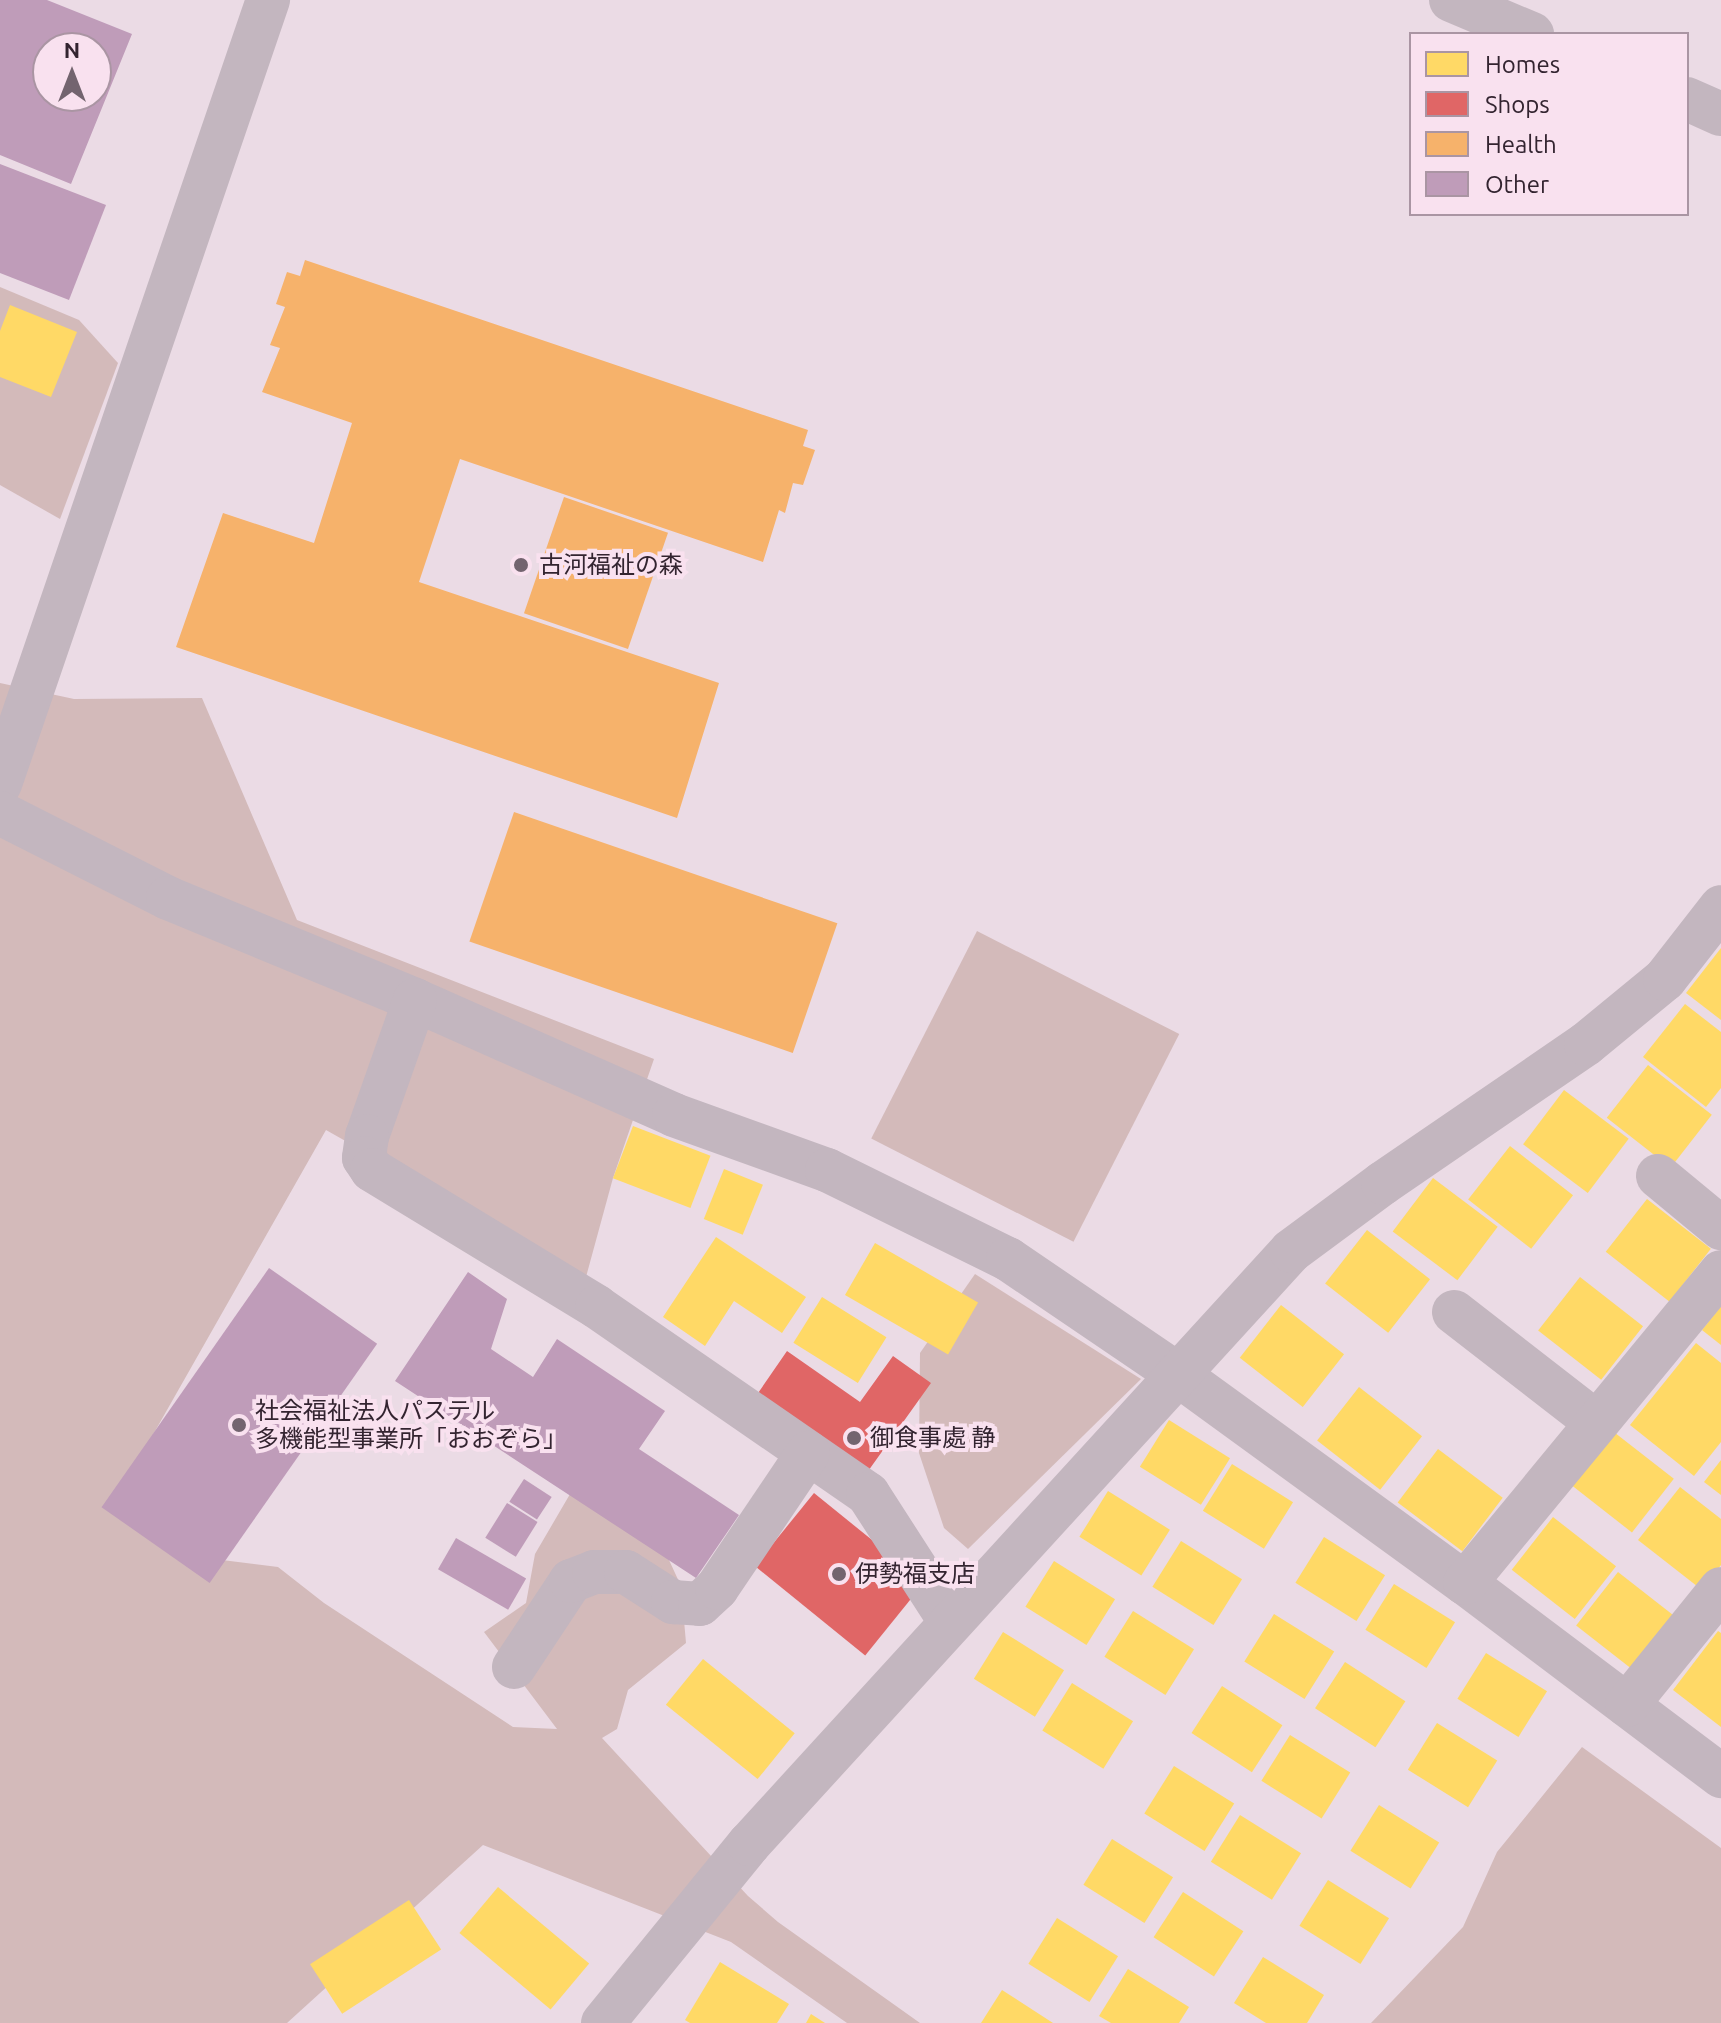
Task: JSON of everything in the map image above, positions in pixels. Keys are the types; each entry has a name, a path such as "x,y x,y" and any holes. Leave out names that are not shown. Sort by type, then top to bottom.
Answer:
{"street":[{"path":"0,784 268,0"},
{"path":"1451,0 1527,32"},
{"path":"0,813 168,898 415,1000 674,1115 841,1176 1008,1259 1177,1374 1465,1583 1721,1776"},
{"path":"603,2023 749,1844 1291,1251 1383,1183 1586,1044 1665,979 1721,907"},
{"path":"415,1000 367,1136 364,1158 372,1170 597,1307 868,1494 950,1621"},
{"path":"1658,1176 1721,1228"},
{"path":"1465,1583 1721,1272"},
{"path":"1454,1312 1596,1422"},
{"path":"514,1667 571,1581 594,1572 626,1572 673,1602 700,1604 717,1588 808,1453"},
{"path":"1627,1705 1721,1589"}],"shaded area":[{"path":"0,287 79,320 118,363 60,519 0,485"},
{"path":"0,683 74,699 202,698 297,920 654,1059 613,1178 586,1277 326,1130 146,1447 182,1555 278,1567 324,1603 513,1727 557,1729 484,1632 526,1603 535,1554 594,1453 657,1534 681,1586 686,1643 628,1690 617,1729 602,1738 748,1896 778,1922 920,2023 847,2023 731,1942 483,1845 287,2023 0,2023"},
{"path":"977,931 1179,1034 1073,1242 871,1139"},
{"path":"975,1274 1141,1379 968,1549 944,1528 919,1453 920,1353"},
{"path":"1582,1747 1721,1848 1721,2023 1371,2023 1463,1927 1497,1852"}],"building: Homes":[{"path":"10,305 77,332 51,397 0,377 0,331"},
{"path":"1721,948 1721,1020 1686,993"},
{"path":"1685,1004 1721,1032 1721,1088 1706,1107 1643,1057"},
{"path":"1648,1065 1712,1115 1671,1168 1607,1118"},
{"path":"1564,1090 1629,1139 1588,1193 1523,1144"},
{"path":"633,1126 710,1156 690,1208 613,1178"},
{"path":"1510,1146 1573,1195 1531,1249 1468,1200"},
{"path":"724,1169 763,1185 743,1235 704,1219"},
{"path":"1433,1178 1498,1227 1457,1280 1393,1232"},
{"path":"1647,1199 1711,1249 1670,1302 1606,1252"},
{"path":"1367,1230 1430,1279 1388,1333 1325,1284"},
{"path":"716,1237 806,1297 782,1333 734,1301 705,1346 663,1317"},
{"path":"875,1243 978,1302 948,1354 845,1295"},
{"path":"1580,1277 1643,1326 1601,1380 1538,1331"},
{"path":"822,1297 886,1337 858,1383 793,1343"},
{"path":"1281,1305 1344,1354 1303,1407 1240,1358"},
{"path":"1721,1306 1721,1345 1702,1330"},
{"path":"1696,1343 1721,1363 1721,1442 1694,1476 1630,1425"},
{"path":"1359,1387 1422,1436 1380,1490 1317,1441"},
{"path":"1169,1420 1230,1458 1201,1505 1140,1467"},
{"path":"1610,1429 1674,1479 1632,1532 1568,1483"},
{"path":"1438,1449 1503,1498 1462,1551 1398,1503"},
{"path":"1721,1460 1721,1495 1704,1482"},
{"path":"1232,1464 1293,1502 1264,1549 1203,1511"},
{"path":"1680,1487 1721,1519 1721,1565 1702,1590 1638,1540"},
{"path":"1108,1491 1170,1530 1141,1575 1079,1537"},
{"path":"1553,1517 1616,1566 1575,1619 1512,1570"},
{"path":"1324,1537 1385,1575 1356,1621 1295,1583"},
{"path":"1181,1541 1242,1579 1213,1625 1152,1587"},
{"path":"1054,1561 1115,1599 1086,1645 1025,1607"},
{"path":"1618,1572 1681,1621 1639,1675 1576,1626"},
{"path":"1394,1584 1455,1622 1426,1668 1365,1630"},
{"path":"1133,1611 1194,1649 1165,1695 1104,1657"},
{"path":"1274,1614 1334,1652 1305,1699 1244,1661"},
{"path":"1718,1631 1721,1633 1721,1727 1673,1690"},
{"path":"1003,1632 1064,1670 1035,1717 974,1679"},
{"path":"1486,1653 1547,1691 1518,1737 1457,1699"},
{"path":"703,1659 795,1733 758,1779 666,1705"},
{"path":"1345,1662 1405,1701 1375,1747 1315,1708"},
{"path":"1072,1683 1133,1721 1103,1769 1042,1730"},
{"path":"1222,1686 1282,1725 1252,1772 1192,1733"},
{"path":"1437,1723 1497,1761 1468,1807 1408,1770"},
{"path":"1290,1735 1350,1773 1322,1818 1261,1781"},
{"path":"1174,1766 1234,1804 1205,1851 1144,1813"},
{"path":"1379,1805 1439,1843 1411,1888 1350,1851"},
{"path":"1240,1815 1301,1853 1272,1900 1211,1862"},
{"path":"1112,1839 1173,1877 1144,1923 1083,1885"},
{"path":"1328,1880 1389,1918 1360,1964 1299,1926"},
{"path":"498,1887 589,1963 551,2009 459,1933"},
{"path":"1183,1892 1243,1931 1214,1977 1154,1937"},
{"path":"409,1900 441,1949 342,2014 310,1964"},
{"path":"1057,1918 1118,1956 1089,2002 1028,1964"},
{"path":"1263,1957 1324,1995 1307,2023 1266,2023 1234,2003"},
{"path":"720,1962 789,2004 777,2023 690,2023 685,2020"},
{"path":"1128,1969 1189,2007 1179,2023 1111,2023 1099,2016"},
{"path":"1002,1990 1053,2023 981,2023"},
{"path":"811,2014 825,2023 806,2023"}],"building: Shops":[{"name":"御食事處 静","path":"787,1351 860,1402 893,1356 931,1383 866,1474 756,1396"},
{"name":"伊勢福支店","path":"814,1493 924,1582 865,1655 755,1566"}],"building: Health":[{"path":"305,260 808,430 803,446 815,450 803,485 793,483 785,513 779,510 763,562 460,459 419,582 719,683 677,818 176,647 223,513 314,543 352,423 262,392 280,348 270,345 285,307 276,304 287,272 300,276"},
{"path":"564,497 668,533 628,649 524,613"},
{"path":"514,812 837,923 793,1053 469,942"}],"building: Other":[{"path":"0,0 47,0 132,34 112,83 112,32 32,32 32,112 100,112 71,184 0,155"},
{"path":"0,164 106,205 69,300 0,273"},
{"name":"社会福祉法人パステル 多機能型事業所「おおぞら」","path":"269,1268 377,1344 210,1583 102,1507"},
{"path":"468,1272 507,1299 491,1349 533,1377 557,1339 665,1411 639,1449 739,1515 696,1578 395,1381"},
{"path":"524,1479 552,1497 537,1520 509,1502"},
{"path":"507,1503 538,1522 516,1557 485,1538"},
{"path":"456,1538 526,1578 508,1610 438,1569"}],"place":[{"name":"古河福祉の森","path":"521,565"},
{"name":"社会福祉法人パステル 多機能型事業所「おおぞら」","path":"239,1425"},
{"name":"御食事處 静","path":"854,1438"},
{"name":"伊勢福支店","path":"839,1574"}]}
